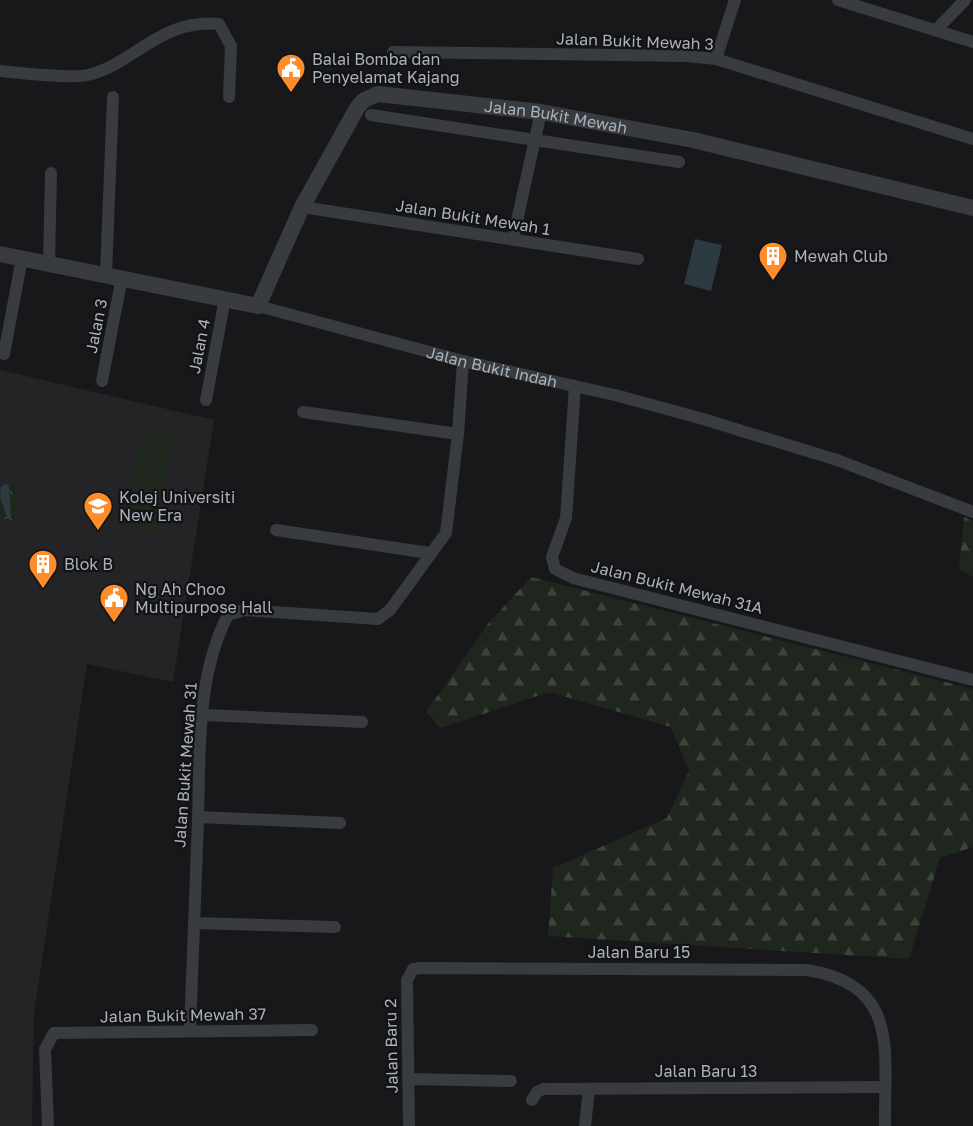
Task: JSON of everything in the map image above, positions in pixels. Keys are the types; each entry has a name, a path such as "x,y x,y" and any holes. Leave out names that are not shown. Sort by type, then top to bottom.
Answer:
{"street":[{"path":"716,59 735,0"},
{"path":"936,30 965,0"},
{"path":"846,1 973,42"},
{"path":"0,71 87,75 111,65 157,37 201,23 219,24 231,46 229,97"},
{"name":"Jalan Bukit Mewah 3","path":"393,52 686,56 716,59 973,138"},
{"name":"Jalan Bukit Mewah","path":"258,306 302,207 357,108 364,100 378,94 541,111 693,140 973,208"},
{"name":"Jalan 3","path":"102,381 114,276 113,97"},
{"path":"513,239 541,111"},
{"path":"371,115 679,162"},
{"path":"49,264 51,173"},
{"name":"Jalan Bukit Mewah 1","path":"302,207 638,259"},
{"name":"Jalan Bukit Indah","path":"0,254 258,306 463,361 575,386 703,419 837,460 973,513"},
{"path":"4,354 22,258"},
{"name":"Jalan 4","path":"206,400 225,299"},
{"name":"Jalan Bukit Mewah 31","path":"190,1030 198,818 208,665 228,615 244,610 378,619 390,610 429,553 446,533 458,434 463,361"},
{"name":"Jalan Bukit Mewah 31A","path":"575,386 566,518 552,557 555,569 573,578 973,680"},
{"path":"303,412 458,434"},
{"path":"276,530 429,553"},
{"path":"204,715 362,722"},
{"path":"198,818 340,823"},
{"path":"194,923 335,927"},
{"name":"Jalan Baru 15","path":"413,969 807,970 833,974 860,990 877,1011 884,1037 884,1087"},
{"name":"Jalan Baru 2","path":"409,1126 407,980 408,973 413,969"},
{"name":"Jalan Bukit Mewah 37","path":"48,1126 45,1049 54,1033 312,1030"},
{"path":"408,1079 511,1081"},
{"path":"884,1087 885,1126"},
{"name":"Jalan Baru 13","path":"532,1100 537,1092 543,1089 884,1087"},
{"path":"585,1126 589,1089"}],"shaded area":[{"path":"695,239 722,245 711,291 684,284"},
{"name":"Kolej Universiti New Era","path":"0,370 214,420 173,682 87,664 34,1013 32,1126 0,1126"},
{"path":"5,484 9,486 11,517 7,517 0,497 1,487"}],"green space":[{"path":"142,426 175,432 156,535 123,529"},
{"path":"0,484 22,488 15,521 0,518"},
{"path":"964,517 973,521 973,577 959,569"},
{"path":"531,577 973,689 973,847 940,858 909,959 548,936 553,868 667,818 689,771 671,727 549,692 441,728 426,712 487,625"}],"place":[{"name":"Balai Bomba dan Penyelamat Kajang","path":"291,94"},
{"name":"Mewah Club","path":"773,282"},
{"name":"Kolej Universiti New Era","path":"98,532"},
{"name":"Blok B","path":"43,590"},
{"name":"Ng Ah Choo Multipurpose Hall","path":"114,624"}]}
